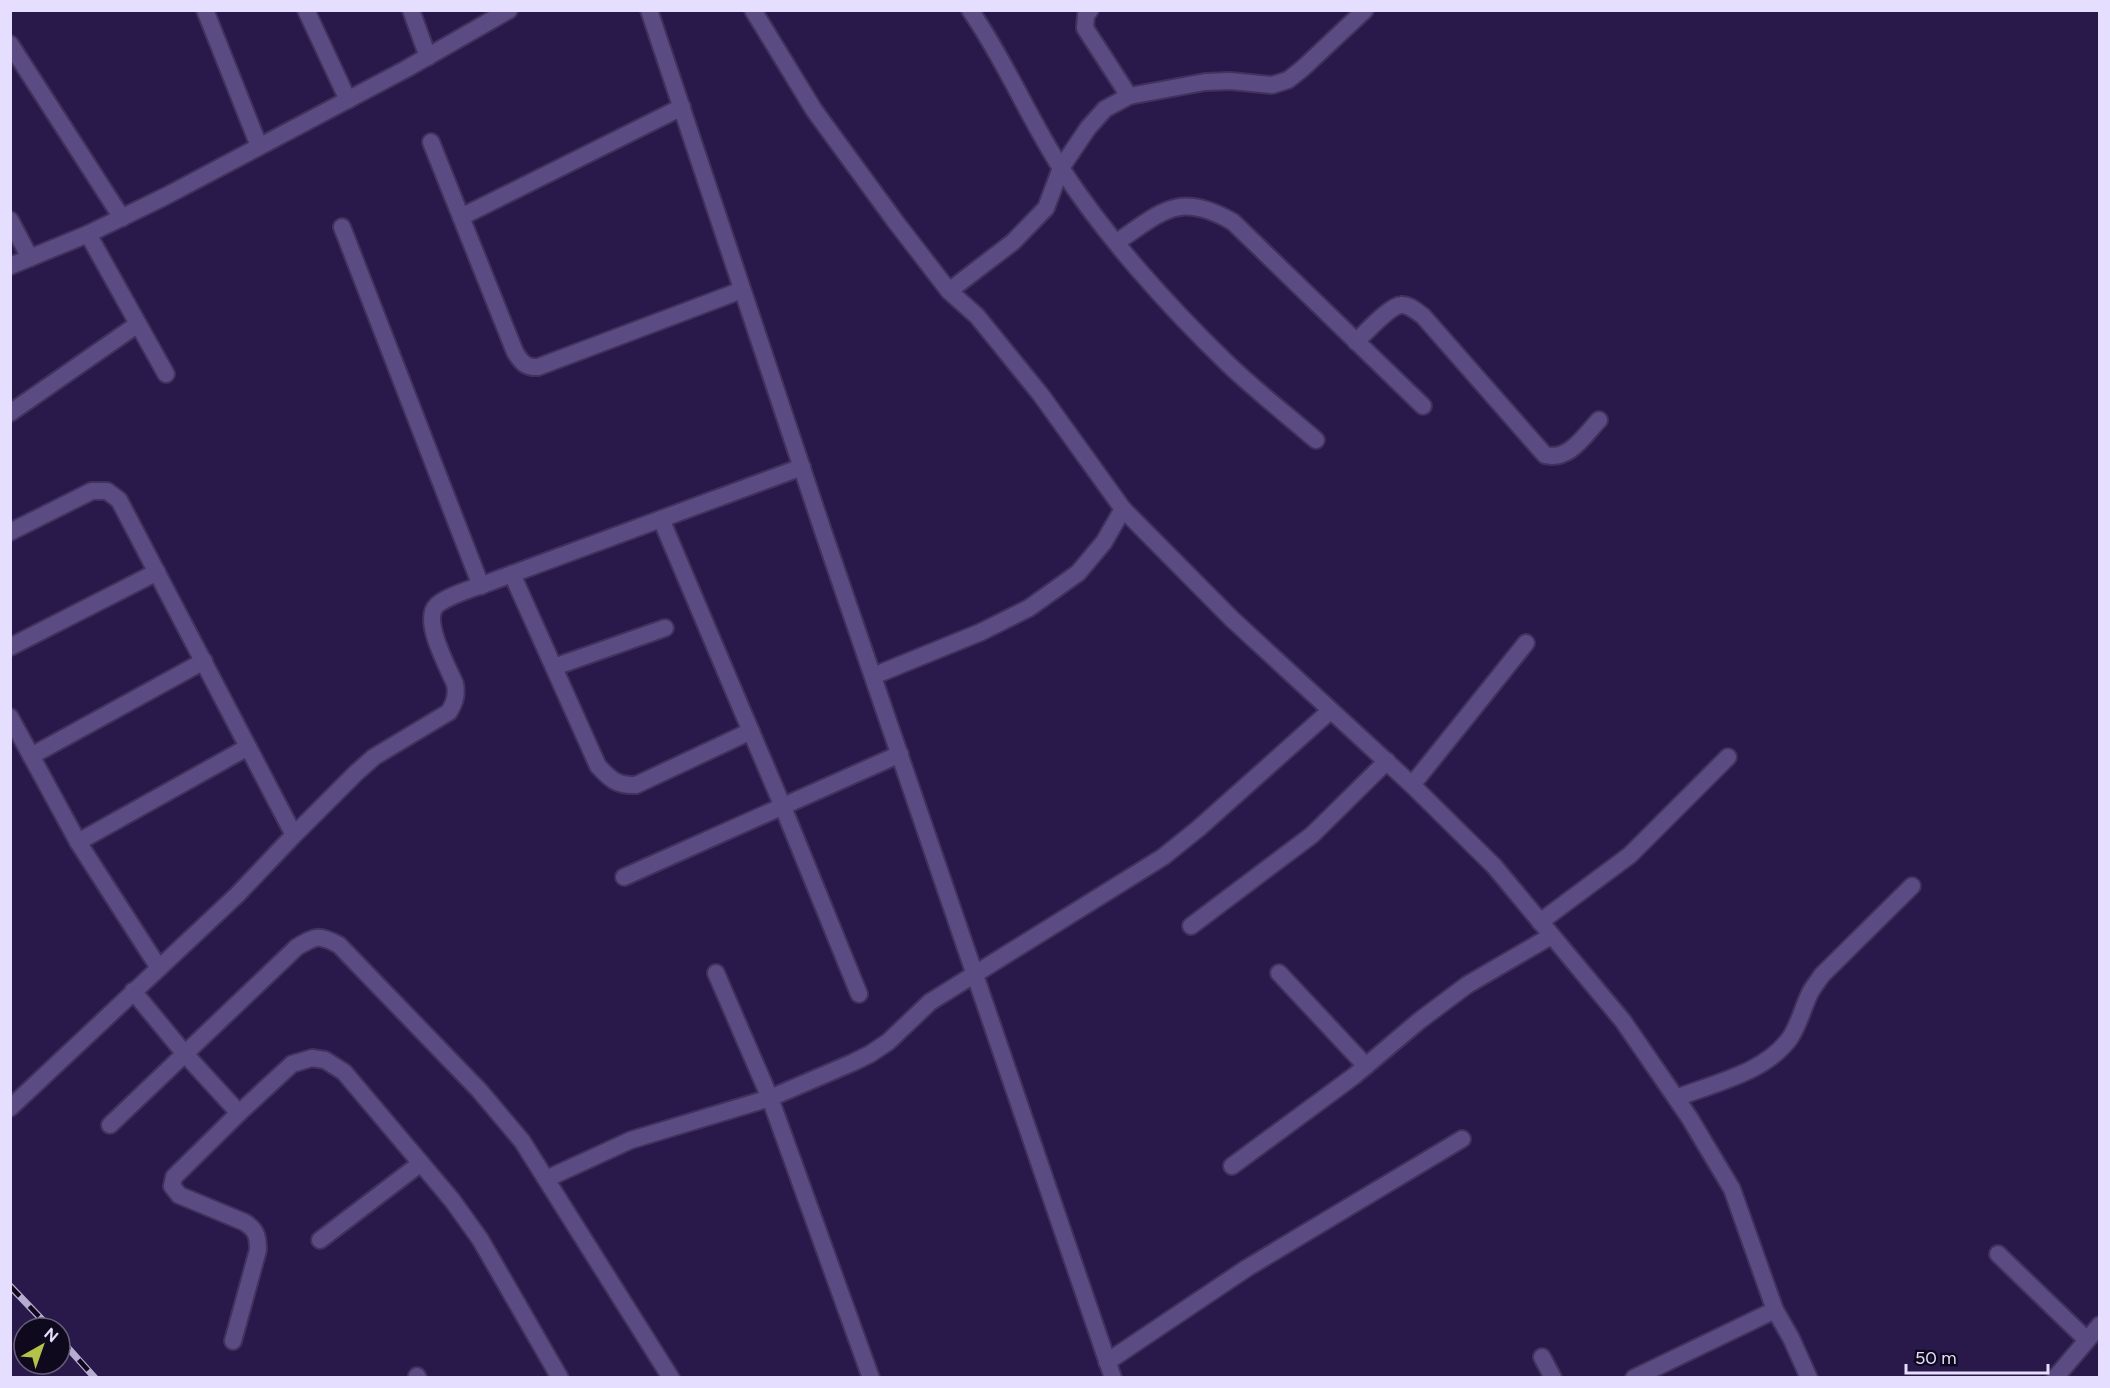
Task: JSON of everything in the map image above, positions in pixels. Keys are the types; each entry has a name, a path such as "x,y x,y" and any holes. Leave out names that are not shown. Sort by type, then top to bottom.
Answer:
{"street":[{"path":"205,10 259,146"},
{"path":"306,10 348,100"},
{"path":"411,10 428,57"},
{"path":"10,266 122,218 348,100 509,10"},
{"path":"649,10 742,290 1110,1370 1247,1268 1462,1139"},
{"path":"753,10 814,110 895,221 949,291 977,316 1041,395 1122,509 1232,619 1387,761 1494,866 1623,1021 1676,1098 1732,1189 1775,1310 1809,1377"},
{"path":"970,10 988,37 1060,168 1117,242 1167,301 1228,364 1317,440"},
{"path":"1090,10 1086,15 1085,28 1129,96"},
{"path":"949,291 1013,242 1047,208 1060,168 1088,128 1106,109 1129,96 1205,82 1230,81 1272,85 1280,82 1302,69 1365,10"},
{"path":"10,44 122,218"},
{"path":"461,217 682,107"},
{"path":"431,142 515,352 525,365 531,368 742,290"},
{"path":"1117,242 1154,217 1176,207 1197,206 1215,212 1233,222 1423,406"},
{"path":"10,220 30,258"},
{"path":"342,227 481,586"},
{"path":"88,234 166,374"},
{"path":"1356,342 1394,308 1403,305 1412,308 1423,316 1545,455 1554,457 1566,454 1599,420"},
{"path":"10,413 138,324"},
{"path":"10,1108 237,895 356,773 374,757 449,712 454,703 455,684 431,625 432,612 438,605 512,574 802,467"},
{"path":"10,532 92,491 108,491 119,500 294,835"},
{"path":"873,676 981,632 1029,608 1078,573 1104,542 1122,509"},
{"path":"661,519 859,994"},
{"path":"10,647 157,572"},
{"path":"512,574 598,766 614,783 624,786 636,785 751,731"},
{"path":"554,667 665,628"},
{"path":"1412,785 1526,643"},
{"path":"31,756 204,662"},
{"path":"546,1179 631,1140 770,1098 870,1054 888,1042 930,1002 1163,857 1199,828 1330,711"},
{"path":"10,717 78,842 159,968"},
{"path":"78,842 248,747"},
{"path":"624,877 900,754"},
{"path":"1540,922 1630,855 1728,757"},
{"path":"1191,926 1312,835 1387,761"},
{"path":"1676,1098 1768,1060 1790,1039 1811,991 1822,975 1912,886"},
{"path":"1232,1166 1366,1066 1419,1021 1467,985 1551,936"},
{"path":"110,1125 297,947 314,938 326,937 339,945 479,1090 522,1141 671,1377"},
{"path":"716,973 770,1098 871,1377"},
{"path":"1280,973 1366,1066"},
{"path":"133,992 238,1113"},
{"path":"233,1341 258,1250 258,1237 252,1227 244,1222 179,1195 172,1186 174,1178 238,1113 292,1064 312,1058 325,1060 344,1072 452,1200 480,1239 560,1377"},
{"path":"320,1240 421,1163"},
{"path":"1998,1254 2095,1332 2055,1377"},
{"path":"1634,1377 1775,1310"},
{"path":"1542,1357 1553,1377"}],"railway":[{"path":"10,1286 39,1316"},
{"path":"72,1352 95,1378"}]}
